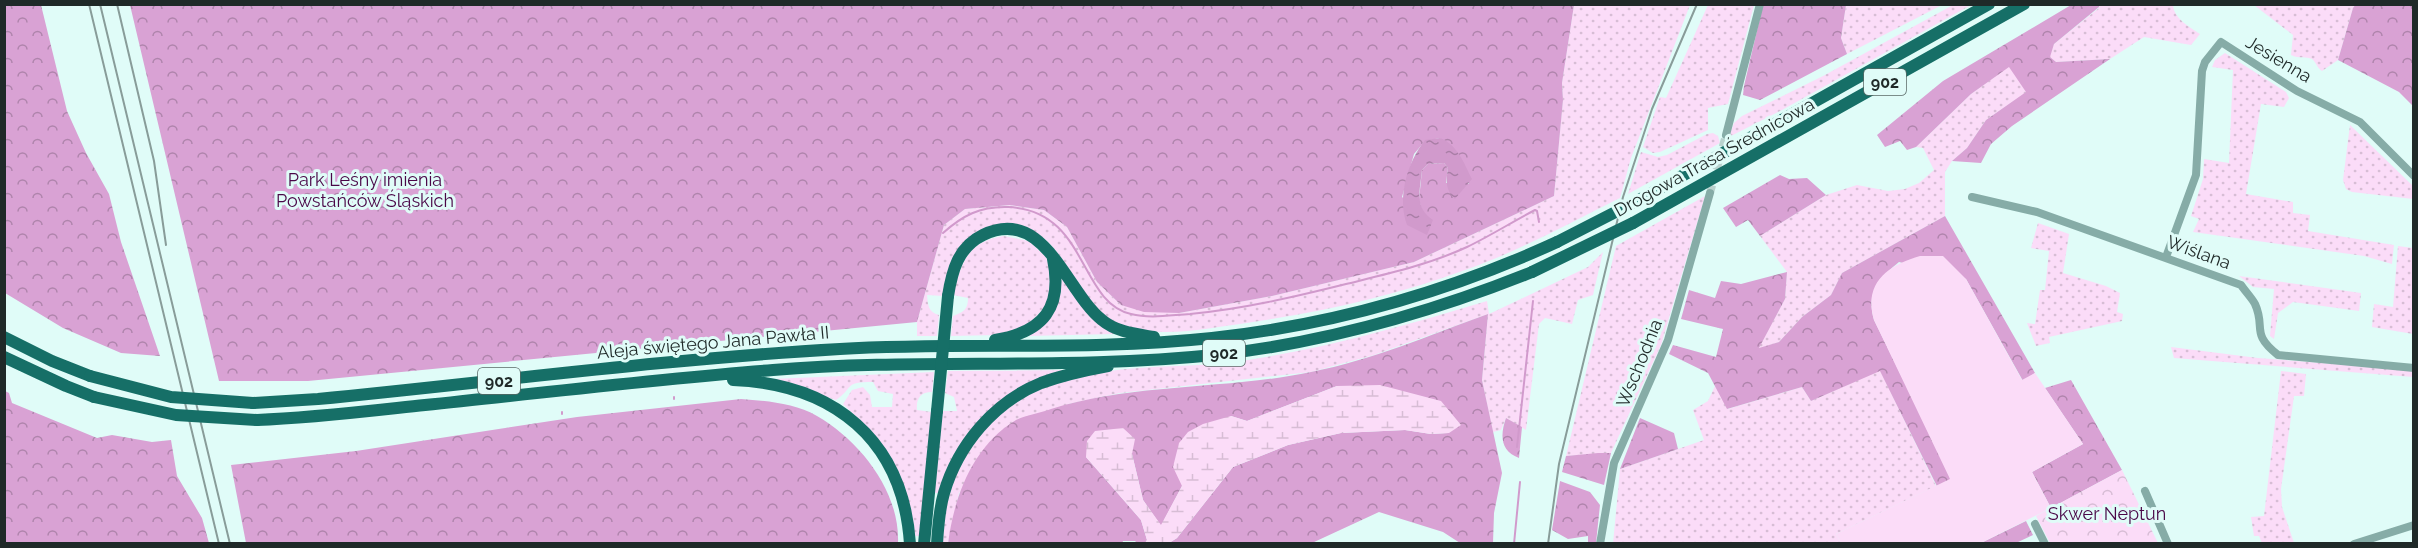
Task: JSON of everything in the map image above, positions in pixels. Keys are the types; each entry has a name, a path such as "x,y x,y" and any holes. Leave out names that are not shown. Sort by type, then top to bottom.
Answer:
{"main road":[{"name":"Drogowa Trasa Średnicowa","path":"1433,291 1532,253 1639,200 1989,4"},
{"name":"Drogowa Trasa Średnicowa","path":"1410,315 1482,292 1532,272 1634,223 2024,4"},
{"path":"924,543 948,296 953,271 961,253 974,240 987,233 1004,230 1024,233 1043,244 1092,311 1104,322 1119,330 1176,341"},
{"path":"955,346 1006,338 1026,331 1040,322 1052,306 1056,296 1057,275 1053,258"},
{"name":"Aleja świętego Jana Pawła II","path":"4,337 52,361 90,376 171,397 253,403 318,399 744,355 878,347 1176,341 1270,330 1340,316 1433,291"},
{"name":"Aleja świętego Jana Pawła II","path":"4,357 94,397 176,415 257,420 772,370 879,364 1136,360 1245,351 1334,335 1410,315"},
{"path":"936,543 944,494 950,478 965,447 987,419 1019,394 1041,384 1070,374 1136,360"},
{"path":"689,378 749,381 786,387 816,397 845,414 869,438 892,472 905,508 910,543"}],"street":[{"path":"1726,135 1760,4"},
{"name":"Jesienna","path":"2166,257 2196,175 2202,71 2205,63 2221,42 2297,91 2360,122 2414,176"},
{"name":"Wschodnia","path":"1600,543 1614,463 1668,340 1710,193"},
{"name":"Wiślana","path":"1972,196 2037,212 2241,285 2256,305 2260,335 2267,347 2278,355 2414,368"},
{"path":"2145,491 2168,543"},
{"path":"2035,524 2045,543"},
{"path":"2354,543 2414,525"}],"green space":[{"path":"2356,4 2413,5 2413,106 2399,92 2338,60"},
{"path":"4,5 41,5 67,111 86,153 109,194 121,242 160,356 121,353 63,328 5,293"},
{"name":"Park Leśny imienia Powstańców Śląskich","path":"130,5 1574,5 1562,83 1563,100 1554,196 1414,262 1272,296 1179,313 1144,312 1121,305 1097,282 1067,227 1044,210 1010,205 965,209 944,225 917,322 308,381 219,381","holes":["1440,138 1469,184 1446,183 1448,168 1444,163 1428,164 1422,170 1419,200 1423,213 1402,197 1414,154 1425,141"]},
{"path":"1574,5 1690,5 1631,158 1620,198 1488,262 1389,294 1281,318 1174,332 1149,331 1114,322 1089,301 1060,256 1046,240 1026,230 997,226 983,229 972,235 955,255 943,296 927,295 931,310 939,315 937,336 917,336 917,322 944,225 965,209 1010,205 1044,210 1067,227 1097,282 1121,305 1179,313 1272,296 1414,262 1554,196 1563,100 1562,83"},
{"path":"1708,5 1754,5 1728,104 1708,108 1708,130 1653,153 1643,147 1660,97 1666,98"},
{"path":"1763,5 1846,5 1841,38 1847,54 1760,100 1743,95"},
{"path":"1846,5 1942,5 1847,54 1841,38"},
{"path":"1953,5 1971,5 1729,137 1734,123 1742,116 1823,76"},
{"path":"2071,5 2099,5 2099,7 2054,44 2050,57 2056,62 2110,59 2012,126 1991,144 1981,163 1952,161 1967,148 1986,120 2026,92 2009,67 1971,94 1916,147 1907,150 1900,141 1885,147 1877,135 1943,81"},
{"path":"2099,5 2173,5 2179,18 2200,34 2191,45 2144,37 2110,59 2056,62 2049,57 2054,44 2099,8"},
{"path":"2254,5 2356,5 2353,8 2338,60 2322,71 2312,59 2291,55 2293,35"},
{"path":"2225,53 2286,92 2289,98 2284,107 2261,104 2246,194 2293,202 2293,213 2310,215 2308,231 2394,245 2392,264 2364,256 2193,232 2199,219 2191,216 2203,179 2204,159 2229,163 2233,70 2212,67 2215,60"},
{"path":"2009,66 2027,92 1986,120 1967,148 1952,161 1945,172 1945,216 1842,273 1831,295 1802,317 1779,342 1758,349 1785,299 1787,272 1760,236 1826,195 1857,185 1888,191 1905,189 1919,183 1934,170 1923,148 1916,147 1971,94"},
{"path":"2350,125 2413,186 2413,199 2352,192 2346,189 2343,180"},
{"path":"1713,133 1718,136 1720,143 1628,194 1641,152 1658,157 1667,155"},
{"path":"1780,175 1789,179 1807,178 1826,195 1760,236 1748,220 1736,227 1723,208"},
{"path":"1705,196 1661,345 1611,453 1566,456 1616,246"},
{"path":"1945,216 2035,373 2023,381 1966,279 1899,262 1876,287 1872,302 1874,320 1983,542 2026,521 2033,535 2016,543 1965,543 1880,371 1811,401 1802,387 1727,409 1708,373 1669,354 1673,345 1716,357 1723,329 1681,319 1689,290 1715,298 1721,281 1741,284 1787,272 1785,299 1759,348 1779,342 1802,317 1831,295 1842,273"},
{"path":"2038,223 2069,234 2063,273 2106,286 2120,293 2117,312 2123,314 2122,321 2049,337 2050,343 2036,346 2027,323 2035,324 2040,290 2045,290 2049,251 2031,248"},
{"path":"1004,236 1029,241 1046,257 1051,271 1049,303 1027,326 998,335 951,336 953,316 965,310 968,302 968,298 953,295 963,264 974,249 982,243"},
{"path":"2398,246 2413,248 2413,334 2372,327 2374,304 2393,307"},
{"path":"1603,252 1593,295 1578,300 1572,324 1545,318 1539,324 1526,430 1506,418 1501,430 1493,432 1482,380 1488,314 1374,355 1311,372 1120,393 1068,404 959,493 948,543 940,544 946,508 956,477 970,449 988,426 1010,406 1037,391 1068,380 1103,372 1230,362 1309,349 1398,327 1487,301 1489,314 1588,267"},
{"path":"1920,256 1943,256 1966,279 2022,380 2035,373 2083,444 2032,472 2051,508 1981,543 1841,543 1836,534 1950,479 1874,320 1872,307 1875,286 1888,270"},
{"path":"1061,275 1116,334 1028,336 1048,316 1057,302"},
{"path":"2239,276 2361,293 2359,311 2293,302 2278,313 2274,339 2270,336 2274,289 2253,287"},
{"path":"1488,314 1482,380 1502,473 1494,513 1493,543 1460,543 1443,532 1379,512 1312,543 1169,543 1177,538 1233,467 1288,445 1341,433 1405,430 1431,434 1448,433 1337,386 1247,421 1231,416 1182,486 1161,526 1143,500 1132,454 1086,457 1141,520 1147,540 1145,543 1123,541 1122,544 948,544 955,508 977,458 1001,431 1020,418 1115,395 1279,378 1334,367 1379,354"},
{"path":"2171,347 2258,358 2413,370 2413,377 2174,358"},
{"path":"1069,370 1005,399 940,493 934,493 942,411 957,411 954,397 945,393 948,371"},
{"path":"1880,370 1936,486 1836,534 1841,543 1613,544 1620,469 1704,440 1693,410 1708,401 1715,386 1728,409 1802,387 1811,401"},
{"path":"2281,371 2306,374 2304,396 2294,396 2281,489 2282,507 2294,543 2262,543 2259,536 2254,536 2251,517 2264,516"},
{"path":"934,372 932,392 922,395 917,403 917,410 932,412 920,536 913,536 867,427 843,404 852,390 863,387 870,395 872,407 892,407 893,394 878,391 873,382 864,382 853,384 836,400 772,379"},
{"path":"2071,380 2122,470 2051,508 2032,472 2083,444 2045,388"},
{"path":"1380,385 1441,401 1461,425 1449,433 1431,434 1405,430 1341,433 1288,445 1233,467 1177,538 1169,543 1145,543 1147,540 1141,520 1086,457 1087,441 1095,431 1123,428 1135,439 1132,454 1143,500 1161,525 1182,486 1173,467 1179,443 1188,432 1203,424 1231,416 1247,421 1337,386"},
{"path":"5,391 9,393 12,403 97,438 112,435 152,442 171,440 177,476 202,518 209,543 5,543"},
{"path":"741,399 799,408 817,416 848,439 862,453 885,487 897,524 898,543 246,543 231,465 356,451 577,417"},
{"path":"1506,418 1522,427 1519,458 1508,451 1503,442"},
{"path":"1640,418 1674,433 1678,449 1620,469"},
{"path":"1611,453 1604,485 1562,472 1566,456"},
{"name":"Skwer Neptun","path":"2122,470 2158,543 2050,543 2036,516"},
{"path":"1560,481 1590,492 1600,505 1596,543 1588,543 1588,536 1568,539 1552,530"}],"water":[{"path":"1440,138 1455,149 1472,179 1455,199 1448,188 1448,168 1444,163 1428,164 1422,170 1421,204 1423,210 1433,220 1427,235 1407,225 1403,203 1404,192 1413,159 1425,140"}],"waterway":[{"path":"943,233 965,217 980,210 1008,207 1034,212 1054,223 1068,239 1101,293 1114,306 1131,314 1153,316 1229,309 1327,289 1437,259 1476,243 1535,210 1539,222"},
{"path":"1517,447 1533,301"},
{"path":"1514,544 1520,482"}],"tunnel":[{"path":"1710,193 1726,135"}],"railway":[{"path":"89,4 219,544"},
{"path":"100,4 230,544"},
{"path":"117,4 154,161 166,245"},
{"path":"1548,544 1559,464 1623,197 1652,109 1697,4"}]}
